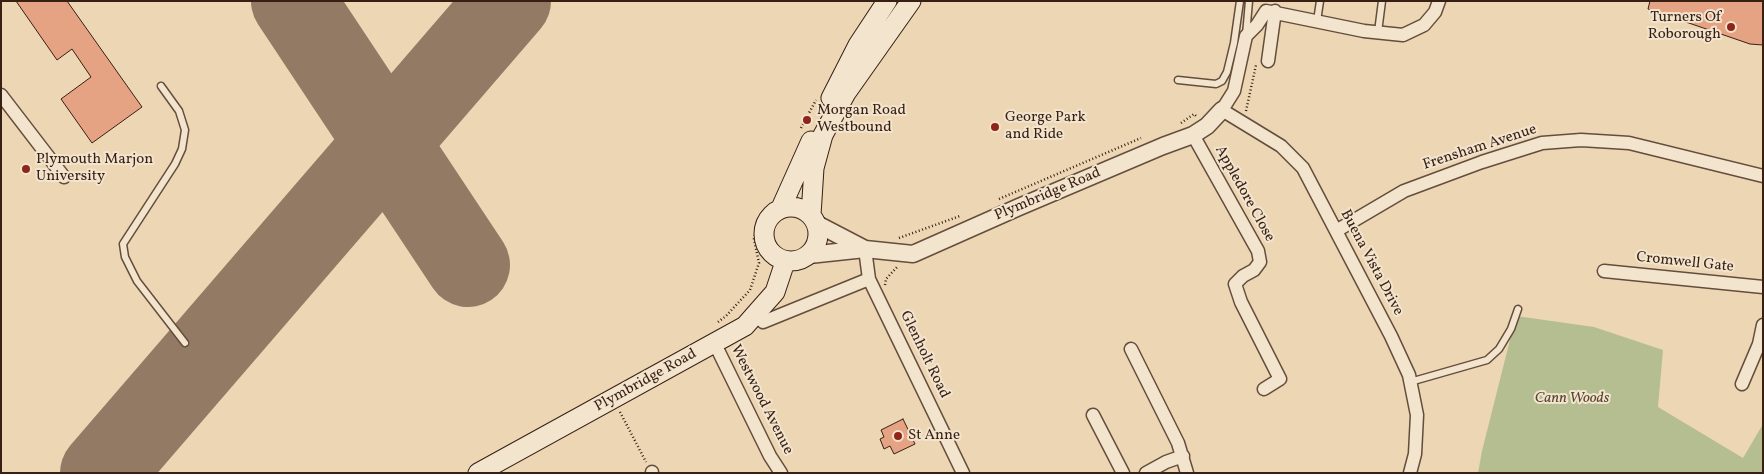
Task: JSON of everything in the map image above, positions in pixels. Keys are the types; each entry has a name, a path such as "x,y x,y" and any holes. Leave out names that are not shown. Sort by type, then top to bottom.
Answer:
{"main road":[{"path":"785,262 769,252 764,242 763,231 766,221 781,208 827,106 858,45 887,1"},
{"path":"809,255 816,246 819,234 814,220 814,168 823,135 846,93 911,1"},
{"name":"Plymbridge Road","path":"781,208 793,206 803,209 814,220"},
{"name":"Plymbridge Road","path":"478,473 745,326 775,292 785,262 795,262 809,255"}],"street":[{"path":"1222,110 1234,91 1246,36 1257,26 1266,10 1364,31 1403,35 1424,25 1435,12 1439,1"},
{"path":"1268,61 1275,11"},
{"path":"1,95 64,177"},
{"name":"Plymbridge Road","path":"809,255 865,249 913,254 1200,131 1222,110"},
{"name":"Buena Vista Drive","path":"1222,110 1281,146 1303,168 1391,336 1409,375 1417,414 1415,454 1410,473"},
{"name":"Appledore Close","path":"1200,131 1258,252 1260,262 1254,270 1243,276 1235,284 1241,302 1280,379 1264,389"},
{"name":"Frensham Avenue","path":"1336,231 1404,191 1482,162 1542,143 1581,140 1629,143 1763,176"},
{"name":"Plymbridge Road","path":"814,220 865,249"},
{"name":"Glenholt Road","path":"865,249 869,279 963,473"},
{"name":"Cromwell Gate","path":"1604,271 1763,287"},
{"path":"764,322 869,279"},
{"path":"1742,384 1761,345 1763,325"},
{"name":"Westwood Avenue","path":"714,342 780,473"},
{"path":"1130,349 1178,443 1187,473"},
{"path":"1093,416 1123,473"},
{"path":"1146,473 1166,462 1183,456"}],"lane":[{"path":"1178,80 1216,84 1222,81 1227,72 1234,42 1240,1"},
{"path":"1246,36 1249,1"},
{"path":"1317,21 1320,1"},
{"path":"1378,32 1382,1"},
{"path":"161,86 179,111 185,130 182,149 175,164 123,244 125,257 137,281 185,343"},
{"path":"1410,382 1487,360 1499,349 1507,336 1518,309"}],"path":[{"path":"1181,124 1194,114 1200,131"},
{"path":"994,201 1049,176 1146,137"},
{"path":"897,238 962,216"},
{"path":"881,304 886,279 900,263 913,254"},
{"path":"613,399 652,472"}],"green space":[{"name":"Cann Woods","path":"1516,316 1594,327 1663,350 1658,407 1743,458 1763,424 1763,473 1478,473"}],"building":[{"path":"16,1 67,1 142,107 92,143 61,99 91,77 72,49 57,60"},
{"name":"Turners Of Roborough","path":"1650,1 1763,1 1763,45 1750,44 1648,9"},
{"name":"St Anne","path":"903,419 915,444 894,454 890,446 884,449 880,439 884,437 881,430"}],"runway":[{"path":"293,1 468,265"},
{"path":"102,473 509,1"}],"place":[{"name":"Turners Of Roborough","path":"1731,27"},
{"name":"Morgan Road Westbound","path":"807,120"},
{"name":"George Park and Ride","path":"995,127"},
{"name":"Plymouth Marjon University","path":"26,169"},
{"name":"St Anne","path":"898,436"}]}
